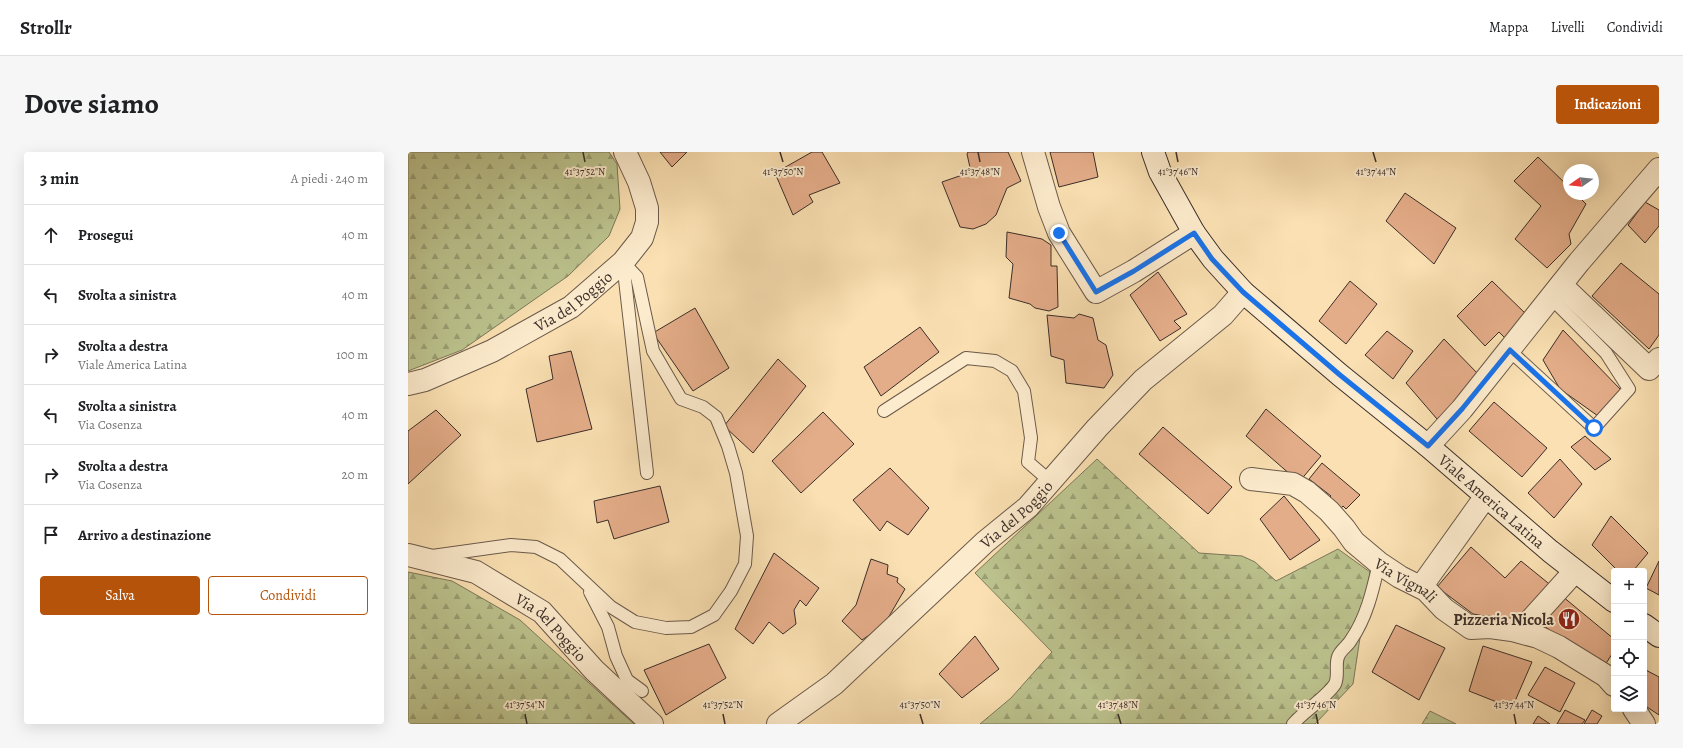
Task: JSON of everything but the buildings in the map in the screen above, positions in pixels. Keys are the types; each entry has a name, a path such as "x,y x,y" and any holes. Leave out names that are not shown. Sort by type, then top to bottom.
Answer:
{"street":[{"name":"Via del Poggio","path":"408,384 425,380 492,351 570,306 623,262 642,238 647,222 647,208 639,182 624,152"},
{"path":"1034,152 1049,207 1059,233 1096,292 1134,271 1194,233"},
{"name":"Viale America Latina","path":"1153,152 1160,172 1194,233 1212,259 1243,292 1340,375 1428,446 1550,551 1611,599"},
{"path":"1428,446 1462,409 1556,291 1659,169"},
{"path":"1556,291 1649,369 1659,359"},
{"name":"Via del Poggio","path":"778,724 834,684 985,542 1028,507 1097,428 1143,380 1223,316 1243,292"},
{"name":"Via Vignali","path":"1251,479 1293,484 1307,492 1329,511 1354,542 1378,563 1400,577 1426,590 1444,609 1471,628 1490,627 1520,632 1538,637 1611,676"},
{"path":"1421,587 1486,496"},
{"name":"Via del Poggio","path":"415,556 476,572 542,612 594,670 652,724"},
{"path":"1520,632 1575,571"},
{"path":"1636,712 1644,724"}],"lane":[{"path":"623,262 647,473"},
{"path":"415,556 511,545 536,547 560,559 611,608 635,622 666,628 691,627 714,615 731,591 745,564 747,536 736,473 728,446 716,417 703,408 681,399 653,351 637,277 623,262"},
{"path":"1510,350 1594,428 1629,388 1606,353 1556,291"},
{"path":"884,411 966,358 995,361 1012,370 1024,391 1031,438 1028,462 1051,482"},
{"path":"1293,724 1336,683 1338,655 1351,640 1372,596 1378,563"},
{"path":"585,583 608,627 616,656 627,680 642,691"}],"green space":[{"path":"408,152 609,152 617,164 620,209 609,236 568,276 462,350 408,371"},
{"path":"1097,459 1199,553 1242,556 1255,562 1276,581 1338,549 1370,572 1353,684 1315,724 980,724 1011,698 1052,652 975,573"},
{"path":"408,572 452,581 520,620 634,724 408,724"},
{"path":"1430,711 1456,724 1422,724"}],"place":[{"name":"Pizzeria Nicola","path":"1569,619"}],"route":[{"path":"1059,233 1096,292 1134,271 1194,233 1212,259 1243,292 1340,375 1428,446 1462,409 1510,350 1594,428"}]}
